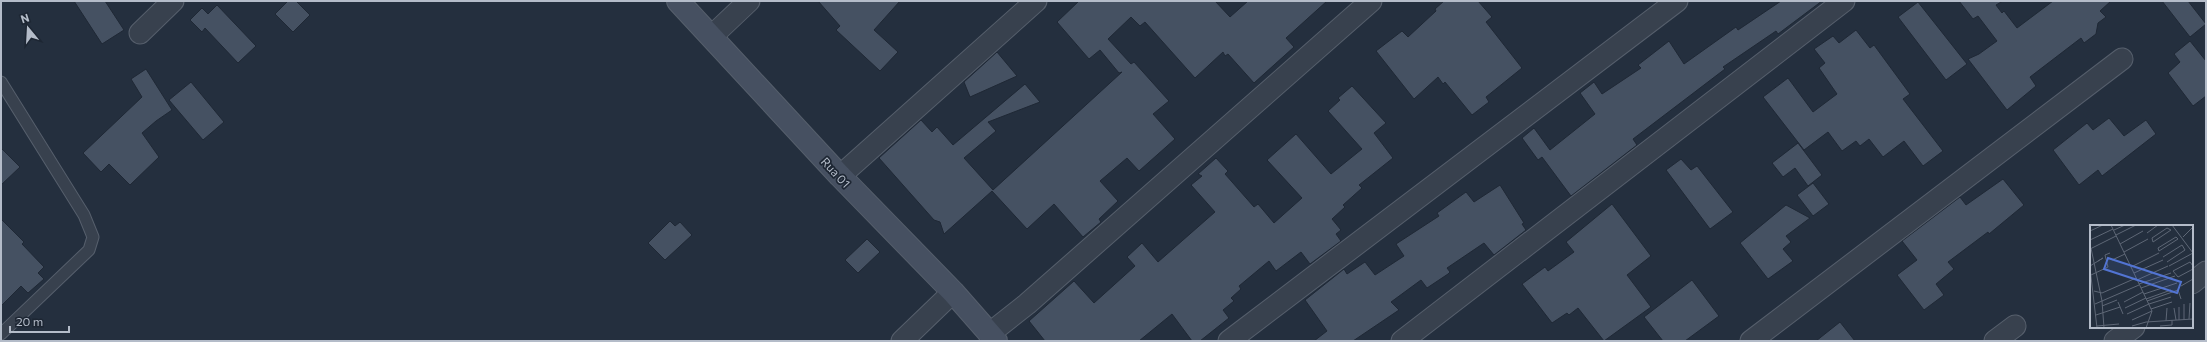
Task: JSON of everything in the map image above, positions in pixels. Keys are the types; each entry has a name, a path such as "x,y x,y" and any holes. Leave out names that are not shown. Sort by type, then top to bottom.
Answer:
{"street":[{"path":"140,33 174,1"},
{"name":"Rua 01","path":"678,1 840,176 953,292 993,337"},
{"path":"712,36 749,1"},
{"path":"840,176 1036,1"},
{"path":"993,337 1027,304 1371,1"},
{"path":"1229,341 1677,1"},
{"path":"1402,341 1844,1"},
{"path":"1751,341 2122,59"},
{"path":"2193,281 2206,272"},
{"path":"902,341 953,292"},
{"path":"1995,341 2015,326"},
{"path":"2115,341 2133,328"}],"lane":[{"path":"1,82 84,215 94,238 89,250 1,334"}],"building":[{"path":"74,1 105,1 124,30 102,44"},
{"path":"288,1 296,1 310,15 293,32 275,14"},
{"path":"818,1 900,1 874,30 898,52 880,71 836,30 840,26"},
{"path":"1079,1 1215,1 1230,17 1248,1 1327,1 1286,38 1294,47 1254,83 1228,54 1225,56 1223,52 1195,78 1145,22 1140,26 1131,17 1108,39 1131,64 1134,62 1169,101 1153,114 1175,139 1139,171 1127,158 1100,181 1118,201 1099,219 1101,222 1083,237 1054,204 1027,229 992,191 944,234 940,222 934,220 879,158 921,120 932,132 937,127 953,145 1025,84 1040,102 988,122 996,131 964,158 993,190 1122,72 1119,73 1100,50 1089,59 1057,22"},
{"path":"1444,1 1478,1 1492,17 1486,22 1522,68 1486,97 1489,102 1472,115 1445,82 1443,84 1438,77 1414,99 1376,51 1402,31 1408,37 1436,11 1435,9"},
{"path":"1781,1 1822,1 1778,34 1776,31 1723,67 1725,69 1633,139 1637,145 1571,196 1542,157 1538,160 1522,138 1534,128 1550,150 1595,114 1580,93 1594,82 1602,94 1641,68 1638,65 1669,41 1684,64 1736,27 1738,30"},
{"path":"1959,1 2003,1 1996,5 2002,13 2004,11 2017,28 2053,1 2111,1 2100,11 2106,17 2098,23 2096,34 2084,43 2081,38 2030,77 2036,86 2007,110 1968,59 1979,54 1997,41 1978,16 1973,19"},
{"path":"2162,1 2188,1 2206,24 2190,37"},
{"path":"1918,2 1967,64 1946,80 1898,17"},
{"path":"217,5 256,46 238,63 205,28 202,32 190,20 202,8 208,14"},
{"path":"1856,30 1870,48 1874,45 1910,94 1903,99 1943,151 1923,166 1904,141 1883,157 1869,139 1860,146 1856,141 1842,151 1828,132 1804,150 1763,97 1788,78 1813,112 1837,94 1819,68 1825,63 1814,49 1833,36 1839,43"},
{"path":"2190,41 2206,61 2206,96 2193,106 2168,73 2180,62 2174,54"},
{"path":"997,52 1017,76 970,97 964,82"},
{"path":"146,69 172,110 142,133 159,157 130,185 109,164 101,172 83,153 142,97 131,79"},
{"path":"191,82 224,122 203,140 169,100"},
{"path":"1352,86 1386,123 1374,133 1393,158 1359,185 1362,188 1343,205 1345,207 1332,219 1341,230 1336,234 1341,241 1310,264 1301,252 1276,271 1269,261 1239,286 1241,289 1231,298 1234,301 1223,310 1229,318 1200,341 1192,341 1172,314 1139,341 1045,341 1029,321 1074,281 1094,303 1135,266 1127,257 1142,243 1158,262 1215,212 1191,185 1202,176 1198,174 1216,158 1228,171 1225,174 1254,207 1258,204 1274,223 1302,198 1267,160 1296,134 1331,174 1362,149 1328,111 1340,100 1338,98"},
{"path":"2109,118 2124,136 2146,120 2156,134 2102,176 2098,170 2079,185 2053,150 2087,123 2093,130"},
{"path":"1798,143 1822,175 1808,186 1795,168 1783,177 1772,163"},
{"path":"1,148 20,167 1,185"},
{"path":"1681,159 1691,170 1697,166 1733,212 1710,229 1666,170"},
{"path":"2003,179 2024,205 1989,234 1988,232 1948,262 1954,269 1936,284 1944,295 1924,310 1897,275 1917,260 1902,241 1960,197 1966,205"},
{"path":"1813,183 1829,204 1813,216 1797,195"},
{"path":"1500,185 1524,223 1522,224 1526,230 1494,255 1484,243 1447,268 1450,272 1448,274 1427,288 1421,280 1391,302 1399,310 1353,341 1314,341 1327,331 1305,300 1344,269 1347,274 1365,262 1375,275 1404,256 1396,244 1439,216 1437,213 1466,192 1474,202"},
{"path":"1612,204 1651,256 1627,275 1651,307 1604,341 1578,308 1569,315 1567,313 1552,323 1522,284 1545,267 1548,271 1574,252 1566,242"},
{"path":"1786,205 1810,218 1786,236 1791,242 1783,249 1793,261 1768,279 1740,243"},
{"path":"1,219 24,242 22,244 44,267 38,273 44,279 28,293 21,286 1,306"},
{"path":"670,221 675,226 680,222 692,235 665,260 648,243"},
{"path":"867,239 880,252 858,273 845,260"},
{"path":"1692,280 1719,316 1685,341 1663,341 1644,317"},
{"path":"1840,322 1855,341 1816,341"}]}
